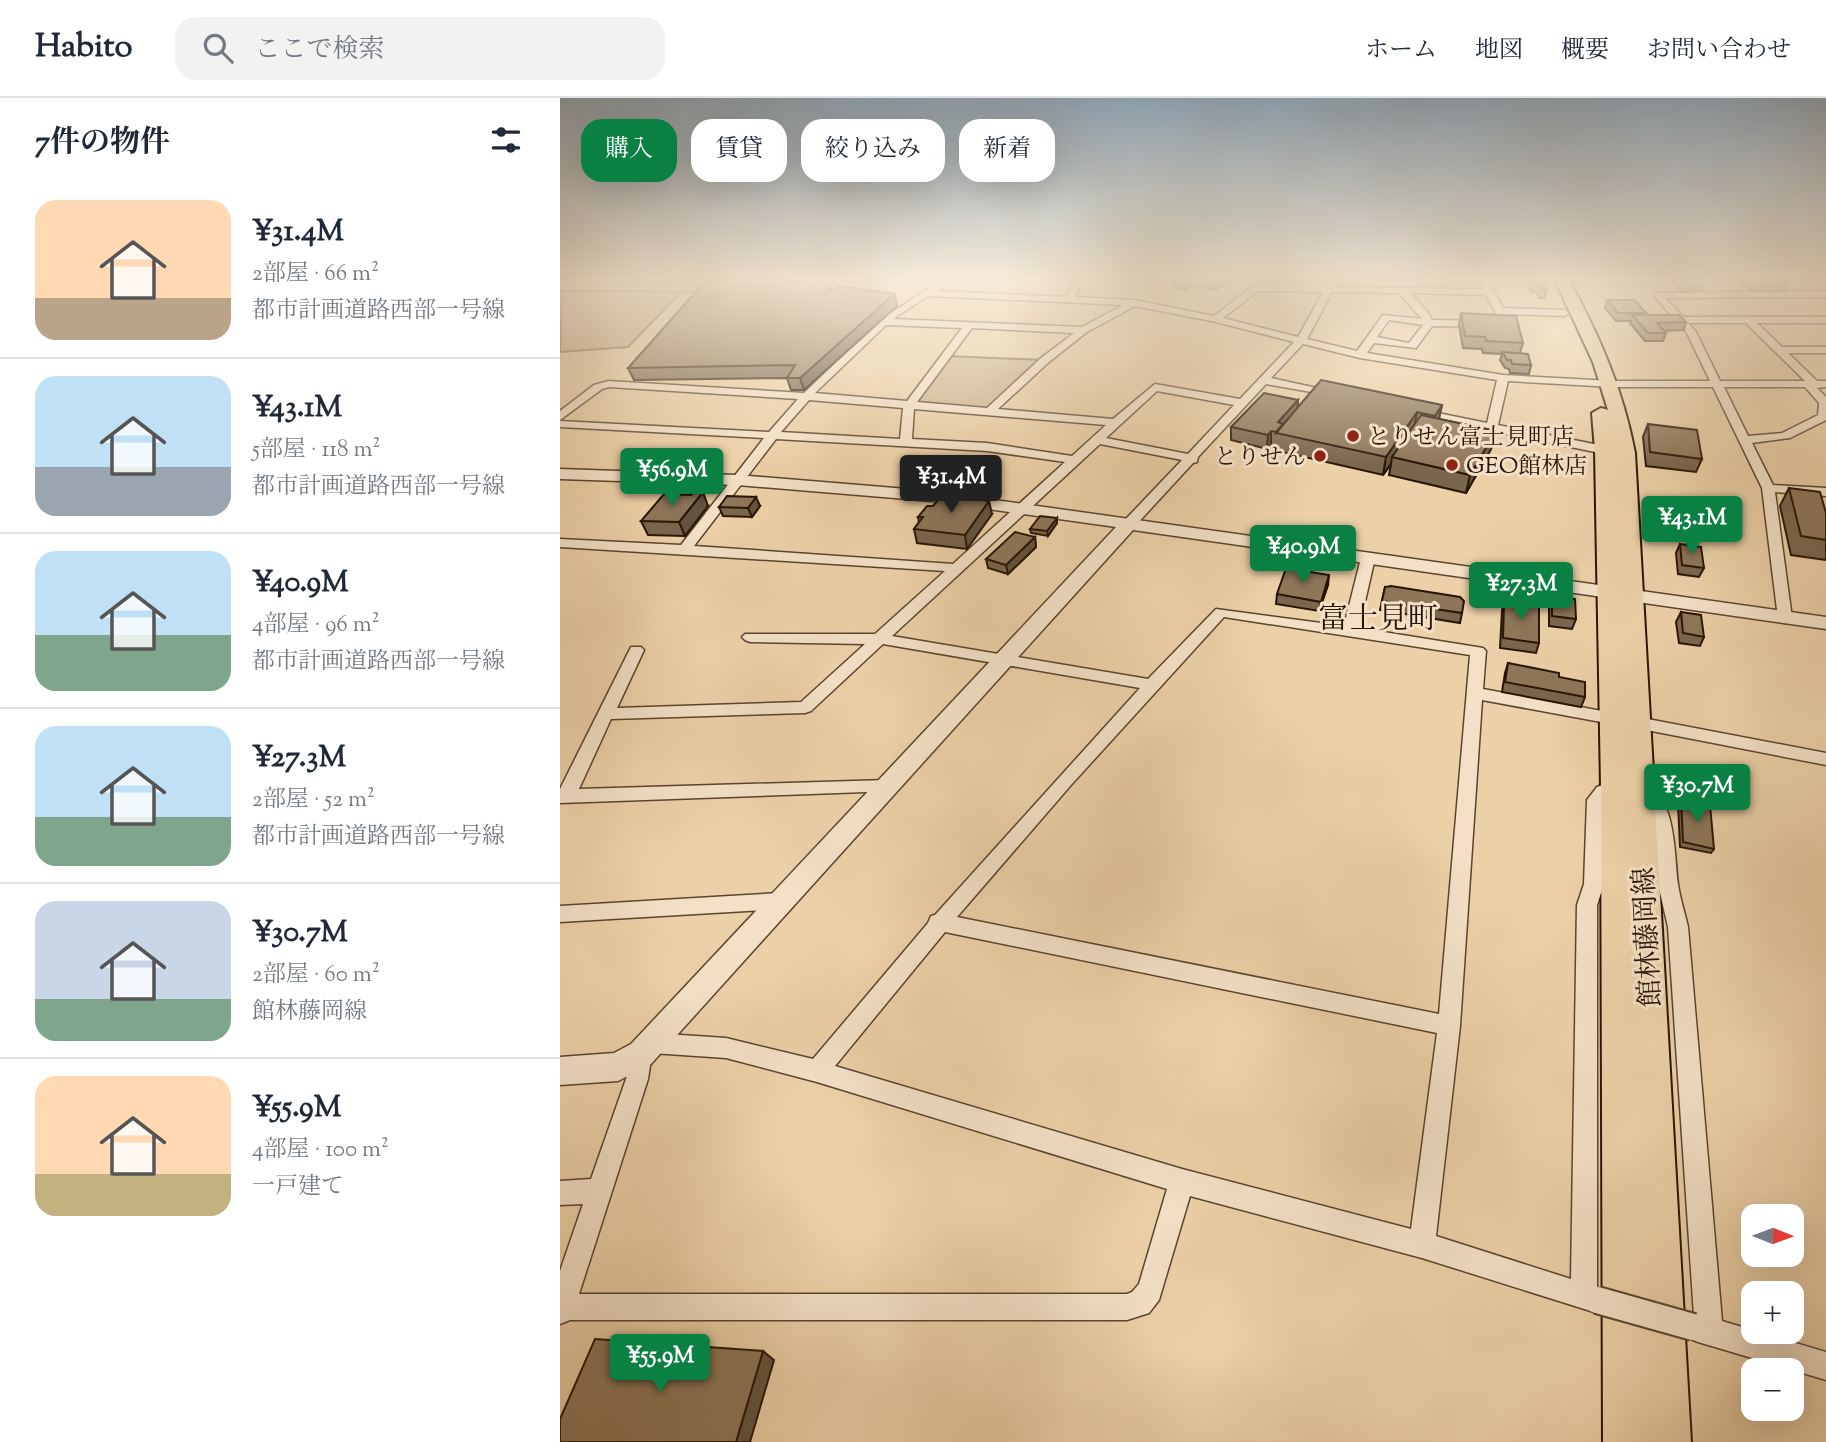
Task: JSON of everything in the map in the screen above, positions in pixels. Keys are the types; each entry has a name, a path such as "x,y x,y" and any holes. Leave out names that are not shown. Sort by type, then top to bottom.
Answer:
{"main road":[{"name":"館林藤岡線","path":"1579,341 1619,410 1625,453 1619,594"},
{"name":"館林藤岡線","path":"1585,341 1603,384 1600,408 1619,594 1625,720 1626,1442"},
{"name":"館林藤岡線","path":"1627,787 1668,1442"}],"street":[{"path":"685,549 806,396 864,341"},
{"path":"906,442 909,406 960,341"},
{"path":"991,410 1070,341"},
{"path":"560,1071 618,1067 646,1049 1002,660 1301,341"},
{"path":"1309,341 1360,355 1503,378 1603,384 1817,384"},
{"path":"1360,355 1369,341"},
{"path":"1380,341 1412,346 1416,341"},
{"path":"1695,341 1768,488 1785,618"},
{"path":"1745,439 1774,441 1803,430 1823,417 1825,403 1817,384 1770,341"},
{"path":"1780,350 1826,350"},
{"path":"1492,428 1503,378"},
{"path":"1264,380 1345,397"},
{"path":"560,417 598,387 608,384 991,410 1117,423"},
{"path":"606,714 805,707 1155,387 1243,403"},
{"path":"1412,411 1605,450"},
{"path":"560,424 987,447 1075,460"},
{"path":"1097,440 1193,459"},
{"path":"560,474 737,480 918,495 1826,623"},
{"path":"1768,488 1826,492"},
{"path":"560,543 957,568"},
{"path":"1351,630 1368,558"},
{"path":"817,1071 938,922 1151,685 1221,612 1478,651 1449,1026 1422,1245"},
{"path":"750,637 880,639 1151,685"},
{"path":"636,650 563,795 887,786"},
{"path":"1475,693 1826,759"},
{"path":"1590,1297 1587,905 1594,884 1596,800 1602,792 1627,787 1657,807 1663,821 1668,886 1678,927 1701,1329"},
{"path":"560,914 781,901"},
{"path":"938,922 1449,1026"},
{"path":"646,1049 726,1048 817,1071 1182,1181 1422,1245 1826,1366"},
{"path":"646,1049 560,1308 1126,1307 1140,1304 1150,1291 1182,1181"},
{"path":"560,1193 600,1191"}],"shaded area":[{"path":"560,341 634,341 628,347 560,352"},
{"path":"947,356 1045,360 991,410 909,406"}],"building":[{"path":"652,341 842,341 800,378 787,378 795,365 628,368"},
{"path":"1486,341 1522,341 1523,343"},
{"path":"1502,352 1528,354 1531,365 1512,364"},
{"path":"1321,380 1442,405 1435,416 1417,412 1386,457 1276,433"},
{"path":"1264,393 1298,400 1278,422 1283,424 1276,432 1271,431 1268,435 1231,427"},
{"path":"1421,415 1496,431 1470,475 1392,457"},
{"path":"1648,424 1697,430 1702,459 1650,452"},
{"path":"1789,488 1820,492 1826,513 1826,540 1801,536"},
{"path":"694,492 703,492 679,522 641,521 664,494 691,495"},
{"path":"942,495 989,501 965,535 914,529 923,517 918,517 927,506 933,506"},
{"path":"727,496 756,497 748,508 719,507"},
{"path":"1040,516 1057,518 1047,531 1030,529"},
{"path":"1015,532 1035,537 1006,565 986,559"},
{"path":"1680,544 1701,547 1704,568 1682,565"},
{"path":"1286,568 1329,575 1321,602 1277,594"},
{"path":"1385,587 1460,597 1464,601 1462,613 1382,601"},
{"path":"1565,597 1575,599 1576,619 1552,616 1552,599 1565,601"},
{"path":"1504,602 1539,606 1539,643 1503,638"},
{"path":"1681,612 1701,615 1704,637 1683,633"},
{"path":"1508,663 1559,673 1559,677 1585,682 1585,697 1505,682"},
{"path":"1681,799 1710,805 1714,849 1683,842"},
{"path":"595,1339 763,1351 736,1442 560,1442 560,1419"}],"place":[{"name":"とりせん富士見町店","path":"1353,436"},
{"name":"とりせん","path":"1320,456"},
{"name":"GEO館林店","path":"1452,465"}],"district":[{"name":"富士見町","path":"1378,618"}]}
